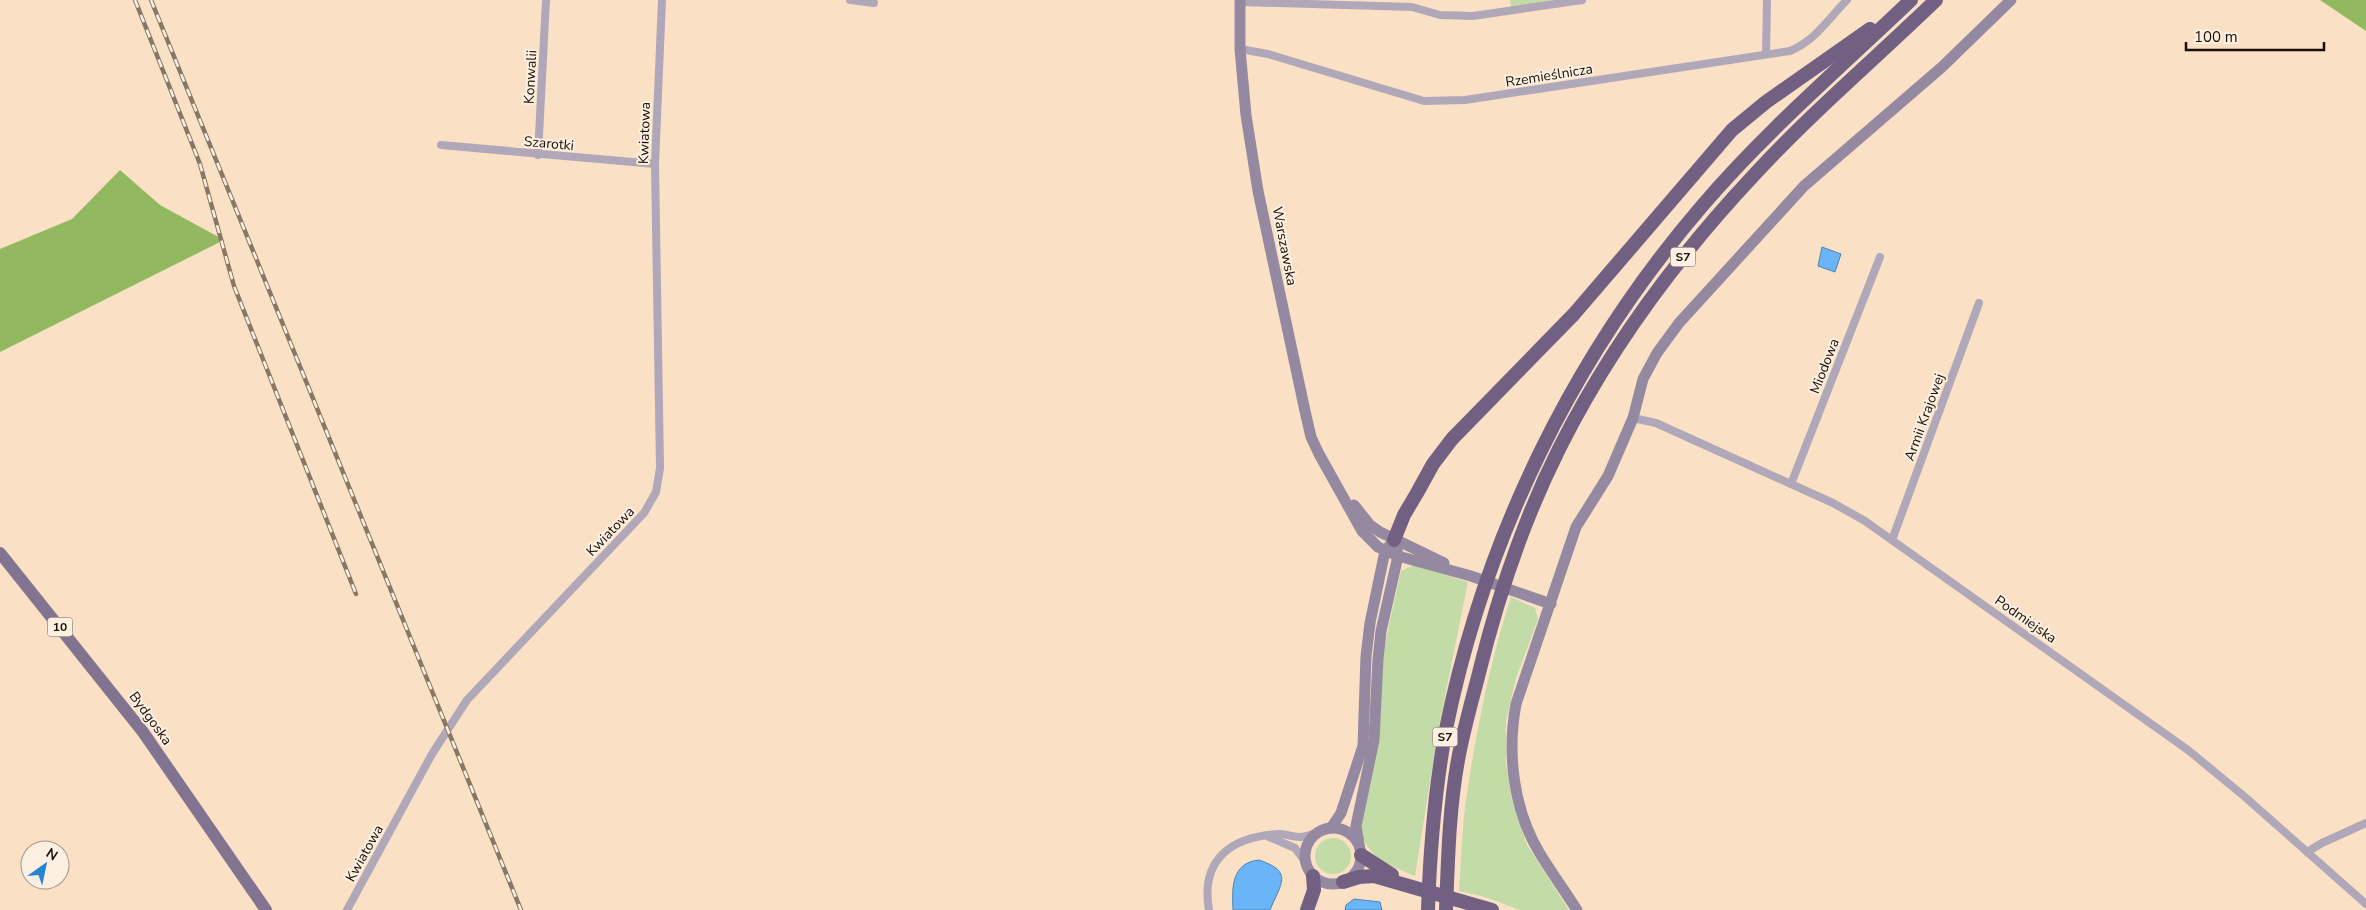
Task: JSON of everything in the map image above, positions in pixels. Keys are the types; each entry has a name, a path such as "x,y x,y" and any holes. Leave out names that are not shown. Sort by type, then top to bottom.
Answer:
{"highway":[{"name":"S7","path":"1446,910 1447,874 1458,761 1496,610 1529,516 1558,451 1580,410 1647,305 1713,220 1755,174 1936,0"},
{"name":"S7","path":"1428,910 1437,796 1446,729 1479,604 1514,508 1565,402 1633,295 1702,206 1794,111 1911,1"},
{"path":"1394,540 1404,515 1452,439 1604,282 1732,130 1766,102 1911,1"},
{"path":"1360,849 1375,866 1406,883"},
{"path":"1307,910 1314,890 1309,869"},
{"path":"1343,882 1359,877 1374,876 1406,883 1492,910"}],"main road":[{"name":"Bydgoska","path":"0,553 133,719 266,910"}],"street":[{"name":"Konwalii","path":"538,155 546,0"},
{"name":"Kwiatowa","path":"347,910 432,754 467,700 644,513 656,492 660,468 655,164 662,0"},
{"path":"850,0 874,3"},
{"path":"1240,1 1412,7 1440,15 1473,16 1582,0"},
{"path":"1766,54 1767,0"},
{"name":"Rzemieślnicza","path":"1240,49 1268,54 1424,101 1465,100 1790,51 1806,44 1816,36 1847,0"},
{"path":"1577,910 1539,851 1520,806 1512,754 1512,729 1516,704 1576,527 1608,476 1633,418 1643,379 1657,353 1679,323 1804,186 1942,67 2011,0"},
{"name":"Warszawska","path":"1240,1 1240,49 1246,115 1258,191 1298,384 1311,437 1340,488"},
{"name":"Szarotki","path":"441,145 655,164"},
{"name":"Miodowa","path":"1791,484 1880,257"},
{"name":"Armii Krajowej","path":"1892,540 1979,303"},
{"name":"Podmiejska","path":"1633,418 1656,424 1791,484 1859,517 2188,750 2366,904"},
{"path":"1340,488 1362,531 1371,542 1385,551 1471,576 1550,604"},
{"path":"1340,488 1370,525 1394,540 1471,576"},
{"path":"1331,828 1341,813 1363,746 1366,656 1370,623 1385,551 1394,540"},
{"path":"1265,836 1280,840 1295,848 1309,869 1327,884 1343,882 1357,872 1360,849 1356,826 1374,740 1381,632 1398,556 1394,540"},
{"path":"2307,852 2366,823"},
{"path":"1209,910 1206,885 1218,858 1229,847 1240,841 1282,834 1299,837 1331,828 1347,832 1360,849"},
{"path":"1309,869 1307,846 1318,833"}],"green space":[{"path":"1510,0 1555,0 1511,7"},
{"path":"2320,0 2366,0 2366,31"},
{"path":"120,170 160,205 224,240 0,352 0,249 72,219"},
{"path":"1414,565 1468,582 1439,726 1415,876 1387,864 1374,854 1363,839 1359,828 1382,657 1401,571"},
{"path":"1511,597 1535,608 1538,619 1516,678 1506,721 1506,763 1511,796 1527,845 1569,910 1520,910 1485,897 1459,891 1465,807 1473,754 1489,675"},
{"path":"1333,838 1340,839 1346,843 1350,849 1350,863 1346,869 1340,873 1333,874 1326,873 1320,869 1316,863 1315,856 1316,849 1320,843 1326,839"}],"water":[{"path":"1822,247 1841,254 1835,272 1818,266"},
{"path":"1259,860 1270,864 1281,874 1281,885 1270,910 1233,910 1233,885 1238,871 1250,862"},
{"path":"1354,899 1380,902 1382,910 1345,910 1346,905"}],"railway":[{"path":"135,0 200,164 234,286 356,594"},
{"path":"151,0 521,910"}]}
